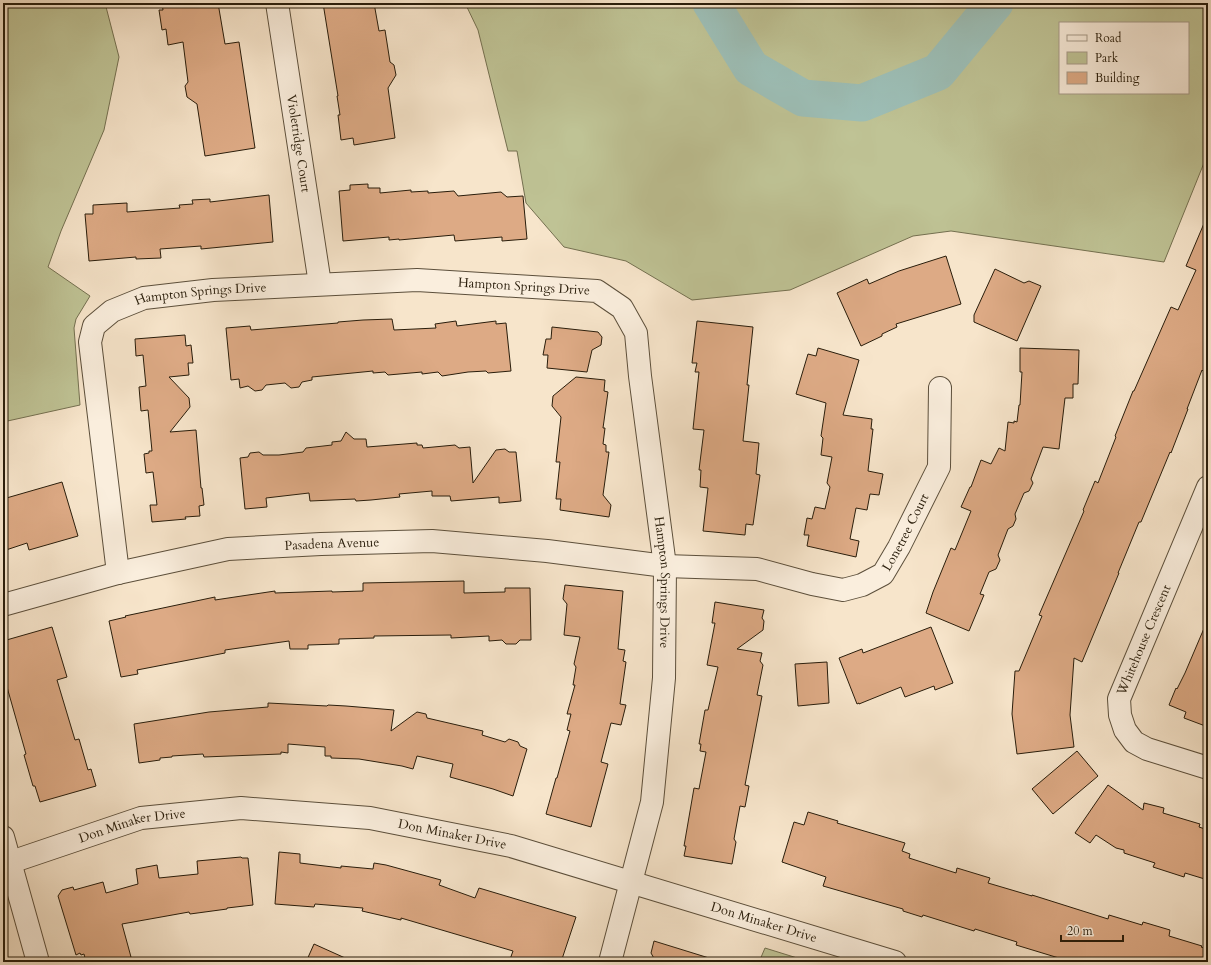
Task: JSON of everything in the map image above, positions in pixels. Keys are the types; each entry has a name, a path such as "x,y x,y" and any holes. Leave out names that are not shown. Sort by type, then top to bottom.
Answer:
{"street":[{"name":"Violetridge Court","path":"277,3 320,284"},
{"name":"Hampton Springs Drive","path":"118,573 90,342 94,326 112,311 144,298 213,290 417,280 597,291 622,308 636,333 640,376 665,566 664,678 652,802 632,883 610,962"},
{"name":"Lonetree Court","path":"665,566 757,569 812,584 843,590 862,585 883,574 899,547 938,467 940,388"},
{"name":"Whitehouse Crescent","path":"1208,488 1119,699 1120,715 1125,730 1134,742 1147,749 1208,768"},
{"name":"Pasadena Avenue","path":"3,605 118,573 228,549 321,544 432,541 547,551 665,566"},
{"name":"Don Minaker Drive","path":"7,864 141,818 241,808 370,818 511,846 895,962"},
{"path":"3,836 7,864 38,962"}],"green space":[{"path":"3,3 105,3 119,57 104,130 61,231 48,267 90,296 76,319 74,328 80,405 3,422"},
{"path":"465,3 1208,3 1208,153 1164,262 951,231 913,236 790,290 692,300 626,261 564,247 526,203 517,151 508,151 478,30"},
{"path":"765,948 810,962 759,962"}],"building":[{"path":"162,3 218,3 225,44 239,42 255,148 205,156 197,104 187,97 185,86 188,82 183,42 168,45 166,29 162,30 159,10 163,10"},
{"path":"323,3 374,3 379,31 385,30 390,62 394,65 396,75 388,88 395,138 354,145 353,138 341,140 338,115 340,115 338,96"},
{"path":"368,184 368,188 380,188 380,193 411,190 411,192 428,191 428,193 454,191 458,196 501,192 507,197 523,196 527,239 502,241 502,237 455,241 454,235 399,240 389,240 389,237 343,241 339,191 350,190 350,185"},
{"path":"269,195 273,242 201,249 201,246 160,249 161,258 136,259 136,257 89,261 85,214 93,214 93,205 127,203 127,212 180,208 179,205 193,204 192,200 210,199 210,202"},
{"path":"1208,214 1208,359 1203,371 1202,370 1171,453 1170,452 1141,522 1139,522 1082,662 1074,658 1070,715 1074,747 1017,754 1012,714 1015,671 1019,671 1042,616 1039,615 1084,511 1083,510 1095,481 1098,483 1133,391 1171,307 1178,310 1196,270 1186,266"},
{"path":"946,256 961,304 896,324 897,327 861,346 837,293 867,279 869,284 899,271"},
{"path":"995,269 1024,283 1029,281 1041,286 1017,341 974,322 974,315"},
{"path":"392,319 394,330 436,328 435,324 456,321 457,326 496,321 496,324 506,323 511,371 488,373 486,371 468,372 442,376 438,372 388,375 385,372 373,373 373,371 312,377 312,380 302,382 299,387 291,388 285,383 266,385 262,390 255,391 248,386 240,388 239,379 231,380 226,328 250,326 251,330 363,320"},
{"path":"697,321 753,327 743,441 759,443 756,474 760,475 753,525 746,524 745,535 703,531 708,488 700,487 701,470 699,470 704,430 693,429 699,372 695,372 697,363 692,363"},
{"path":"552,327 598,332 602,337 601,345 592,350 587,372 547,368 548,355 543,355 546,339 551,339"},
{"path":"185,335 186,346 191,345 193,363 188,363 189,375 169,377 189,398 190,407 170,432 196,430 204,505 199,506 200,516 185,517 186,519 152,522 150,505 157,505 153,472 146,473 144,454 152,451 148,410 141,411 139,387 146,386 143,355 136,356 135,339"},
{"path":"818,348 859,360 843,415 872,419 871,429 873,429 868,471 883,474 879,495 870,494 867,510 856,508 850,539 859,541 856,557 807,546 809,535 804,535 807,518 812,519 815,507 825,509 830,487 827,483 832,457 821,455 823,438 821,436 826,403 796,394 808,354 816,356"},
{"path":"1020,348 1079,350 1078,384 1073,384 1073,398 1065,398 1059,449 1043,447 1031,479 1033,483 1029,491 1024,493 1015,514 1016,519 1013,526 1008,529 998,555 1000,560 996,569 989,572 980,594 984,595 969,631 926,613 951,548 955,550 971,511 961,507 971,487 981,460 991,464 999,448 1005,451 1008,422 1017,422 1020,405 1022,372 1020,372"},
{"path":"576,377 605,380 604,391 608,392 603,428 605,428 603,444 606,445 606,452 609,452 603,495 611,505 609,517 560,510 561,499 556,499 560,462 556,462 561,417 552,406 553,396"},
{"path":"346,432 354,439 366,439 367,447 417,443 417,445 422,445 423,448 455,445 459,448 470,447 473,483 496,450 505,449 509,452 516,452 521,501 499,503 499,497 451,501 450,496 432,496 432,491 399,494 400,497 371,500 356,501 355,499 310,501 309,493 266,498 267,507 245,509 240,458 248,457 250,453 259,452 263,455 279,455 303,452 306,448 332,445 332,442 341,441"},
{"path":"62,482 78,536 29,550 27,543 3,551 3,499"},
{"path":"464,581 464,593 505,592 505,588 530,588 531,640 520,640 516,644 506,644 502,640 489,641 489,636 451,638 451,635 374,636 374,638 339,639 339,644 308,645 308,649 290,649 289,641 225,650 225,653 137,670 138,674 121,677 109,621 126,617 125,616 215,597 215,600 275,591 275,593 363,591 363,583"},
{"path":"565,585 623,591 618,649 625,650 623,661 626,662 620,704 626,705 621,725 611,723 601,762 608,764 591,827 546,814 570,731 567,730 571,714 567,714 575,685 573,685 576,667 574,664 580,637 564,635 567,604 563,599"},
{"path":"715,602 764,610 762,618 764,621 763,630 737,649 762,653 760,661 763,665 757,695 762,696 745,785 749,786 745,807 740,806 734,839 736,842 732,864 684,856 686,846 684,846 694,788 699,789 706,752 700,751 701,744 699,744 705,710 708,710 718,667 707,665 715,623 712,623"},
{"path":"1208,619 1208,727 1184,718 1186,712 1169,705 1176,688 1177,689 1185,673"},
{"path":"52,627 67,677 57,680 75,740 79,739 88,770 91,769 96,786 40,802 35,786 33,786 24,755 26,754 3,673 3,641"},
{"path":"931,627 953,683 935,690 934,686 905,697 901,687 857,704 839,658 862,649 863,653"},
{"path":"827,662 829,703 798,706 795,664"},
{"path":"268,703 346,706 394,710 391,731 417,712 426,714 427,718 483,731 482,735 505,742 509,739 518,742 520,746 527,749 513,796 450,777 453,764 417,756 413,769 359,759 331,758 331,756 325,756 325,747 288,744 288,753 281,752 281,754 204,757 203,754 172,756 160,758 160,760 139,763 134,724 209,712 268,707"},
{"path":"1077,751 1098,776 1053,814 1032,789"},
{"path":"1108,785 1143,810 1144,803 1164,808 1163,813 1200,824 1199,827 1208,830 1208,880 1185,873 1184,877 1153,867 1155,863 1124,853 1124,850 1116,848 1096,835 1090,843 1075,833"},
{"path":"808,812 838,821 837,823 905,843 902,851 910,854 909,858 956,873 957,868 990,878 988,883 1108,919 1109,915 1142,925 1143,922 1170,930 1169,936 1208,949 1208,962 1072,962 1016,945 1017,942 975,929 974,931 923,915 922,917 903,911 903,909 823,886 826,877 782,862 794,822 804,825"},
{"path":"279,852 300,854 300,863 341,868 341,866 373,869 374,863 386,865 441,880 439,885 475,898 479,888 576,917 561,962 509,962 513,951 401,918 401,920 362,911 363,908 315,904 314,907 275,904"},
{"path":"241,857 248,858 253,905 190,914 189,912 122,924 131,957 116,962 86,962 84,954 81,955 80,953 76,955 58,896 62,890 73,887 74,890 103,882 106,893 138,884 136,869 157,865 159,878 198,874 197,861"},
{"path":"654,941 709,958 708,962 656,962 651,953"},
{"path":"314,944 354,962 306,962"}],"waterway":[{"path":"711,3 751,68 803,98 862,103 938,72 995,3"}]}
